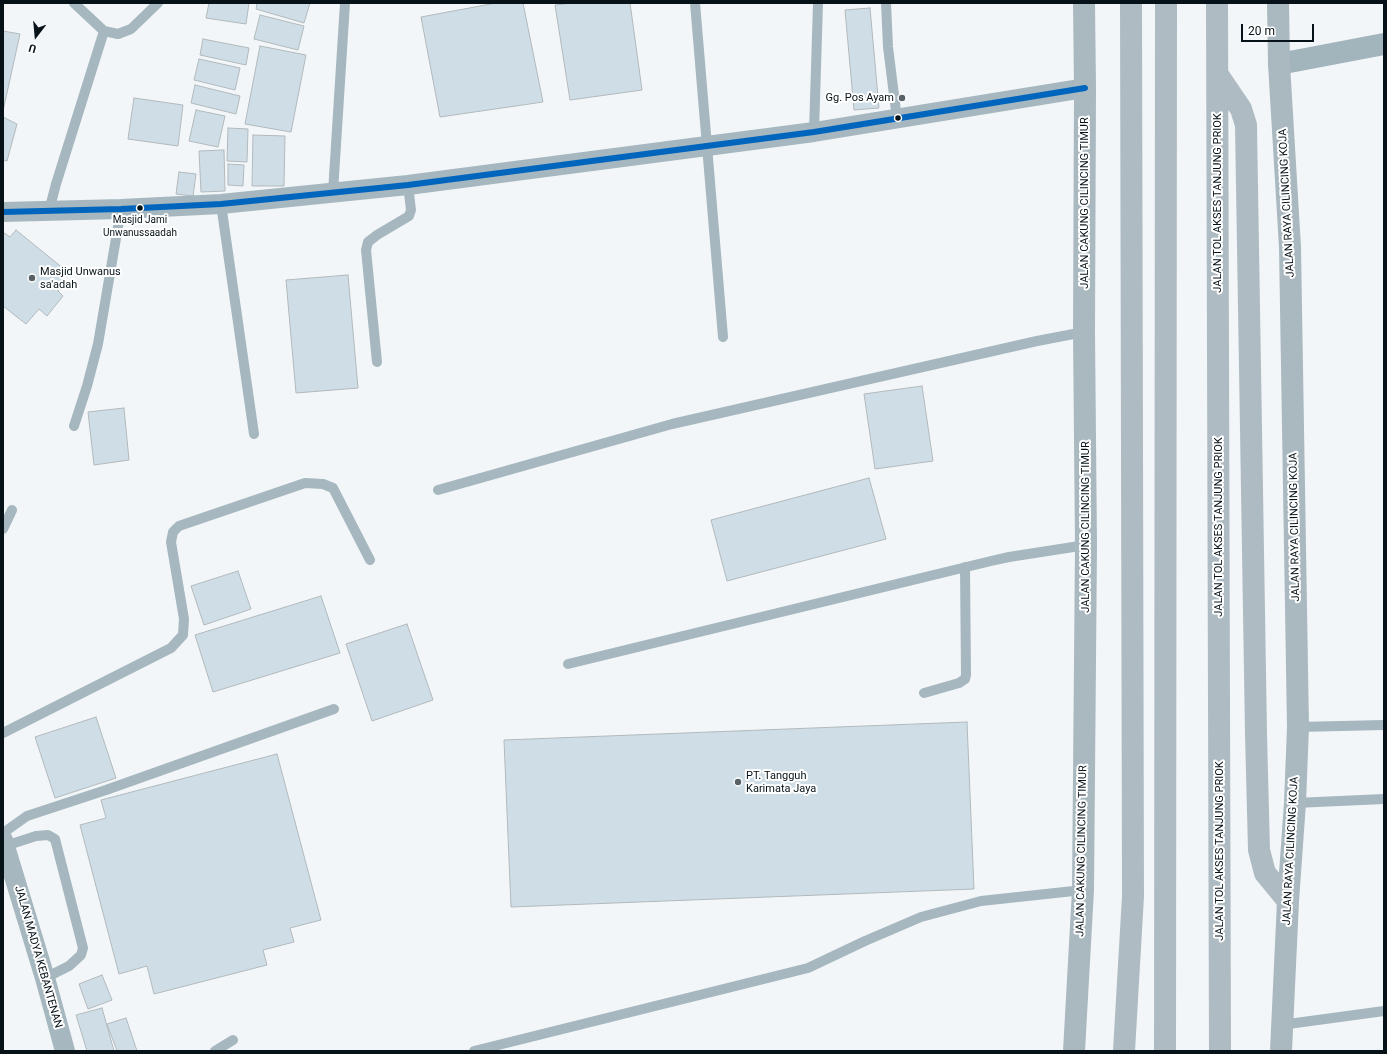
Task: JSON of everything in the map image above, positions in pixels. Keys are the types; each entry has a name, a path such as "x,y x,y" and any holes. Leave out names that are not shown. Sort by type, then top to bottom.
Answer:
{"highway":[{"name":"JALAN CAKUNG CILINCING TIMUR","path":"1074,1051 1083,890 1086,545 1084,332 1084,3"},
{"path":"1124,1051 1133,896 1131,3"},
{"path":"1166,3 1166,1051"},
{"name":"JALAN TOL AKSES TANJUNG PRIOK","path":"1217,3 1220,1051"},
{"name":"JALAN RAYA CILINCING KOJA","path":"1278,3 1279,64 1290,247 1298,727 1295,803 1281,1025 1281,1051"},
{"path":"1218,75 1241,109 1246,125 1259,850 1265,873 1288,901"}],"main road":[{"path":"1279,64 1384,44"}],"street":[{"path":"3,212 121,209 221,204 408,185 814,132 1085,88"},
{"name":"JALAN MADYA KEBANTENAN","path":"4,840 46,978 65,1051"}],"lane":[{"path":"74,3 104,31 118,34 132,29 158,3"},
{"path":"333,192 345,3"},
{"path":"695,3 723,337"},
{"path":"814,132 818,3"},
{"path":"886,3 888,47 897,119"},
{"path":"49,211 104,31"},
{"path":"377,362 366,250 368,242 409,216 411,210 408,185"},
{"path":"221,204 254,434"},
{"path":"74,426 87,386 98,344 121,209"},
{"path":"438,490 672,424 1037,341 1084,332"},
{"path":"3,733 171,648 182,635 184,619 171,542 173,532 179,526 305,483 323,484 333,488 370,560"},
{"path":"3,529 12,510"},
{"path":"568,664 965,567 1009,557 1086,545"},
{"path":"924,693 959,683 965,679 965,567"},
{"path":"4,840 27,816 113,788 334,709"},
{"path":"1298,727 1384,725"},
{"path":"1295,803 1384,799"},
{"path":"4,840 48,835 55,839 83,948 81,955 69,966 46,978"},
{"path":"474,1051 808,968 921,917 981,901 1083,890"},
{"path":"1281,1025 1384,1011"},
{"path":"215,1051 233,1040"}],"building":[{"path":"209,3 249,3 246,24 206,18"},
{"path":"257,3 310,3 304,23 256,9"},
{"path":"496,3 523,3 543,102 440,117 421,17"},
{"path":"574,3 630,3 642,90 570,100 555,5"},
{"path":"870,8 879,108 854,110 845,10"},
{"path":"260,15 304,26 298,50 254,39"},
{"path":"3,31 20,34 3,111"},
{"path":"203,39 249,48 246,65 200,55"},
{"path":"260,46 306,55 291,132 245,124"},
{"path":"199,59 240,68 235,90 194,80"},
{"path":"195,85 240,96 236,114 191,103"},
{"path":"134,98 183,105 178,146 128,139"},
{"path":"196,110 225,116 218,147 189,141"},
{"path":"3,117 17,124 7,161 3,160"},
{"path":"228,128 248,129 247,162 227,161"},
{"path":"253,135 285,136 284,186 252,186"},
{"path":"224,150 225,191 201,192 199,151"},
{"path":"228,164 244,165 243,186 228,185"},
{"path":"179,172 196,174 193,196 176,194"},
{"name":"Masjid Unwanus sa'adah","path":"16,230 64,269 58,276 65,281 58,291 63,296 47,316 39,309 26,324 3,306 3,232 10,237"},
{"path":"348,275 358,388 296,393 286,280"},
{"path":"922,386 933,461 875,469 864,394"},
{"path":"124,408 129,460 94,465 88,412"},
{"path":"869,478 886,539 727,581 711,520"},
{"path":"238,571 251,609 204,625 191,586"},
{"path":"321,596 340,653 213,692 195,635"},
{"path":"407,624 433,700 372,721 346,644"},
{"path":"96,717 116,778 55,798 35,737"},
{"name":"PT. Tangguh Karimata Jaya","path":"967,722 974,889 511,907 504,740"},
{"path":"277,754 321,920 290,928 294,942 263,950 267,965 154,994 147,966 119,974 80,825 106,818 101,800"},
{"path":"102,975 112,1000 88,1009 79,984"},
{"path":"102,1008 114,1051 87,1051 76,1015"},
{"path":"126,1018 137,1051 117,1051 107,1024"}],"transit line":[{"path":"3,212 121,209 221,204 408,185 814,132 1085,88"}],"place":[{"name":"Gg. Pos Ayam","path":"902,98"},
{"name":"Masjid Jami Unwanussaadah","path":"140,208"},
{"name":"Masjid Unwanus sa'adah","path":"32,278"},
{"name":"PT. Tangguh Karimata Jaya","path":"738,782"}]}
